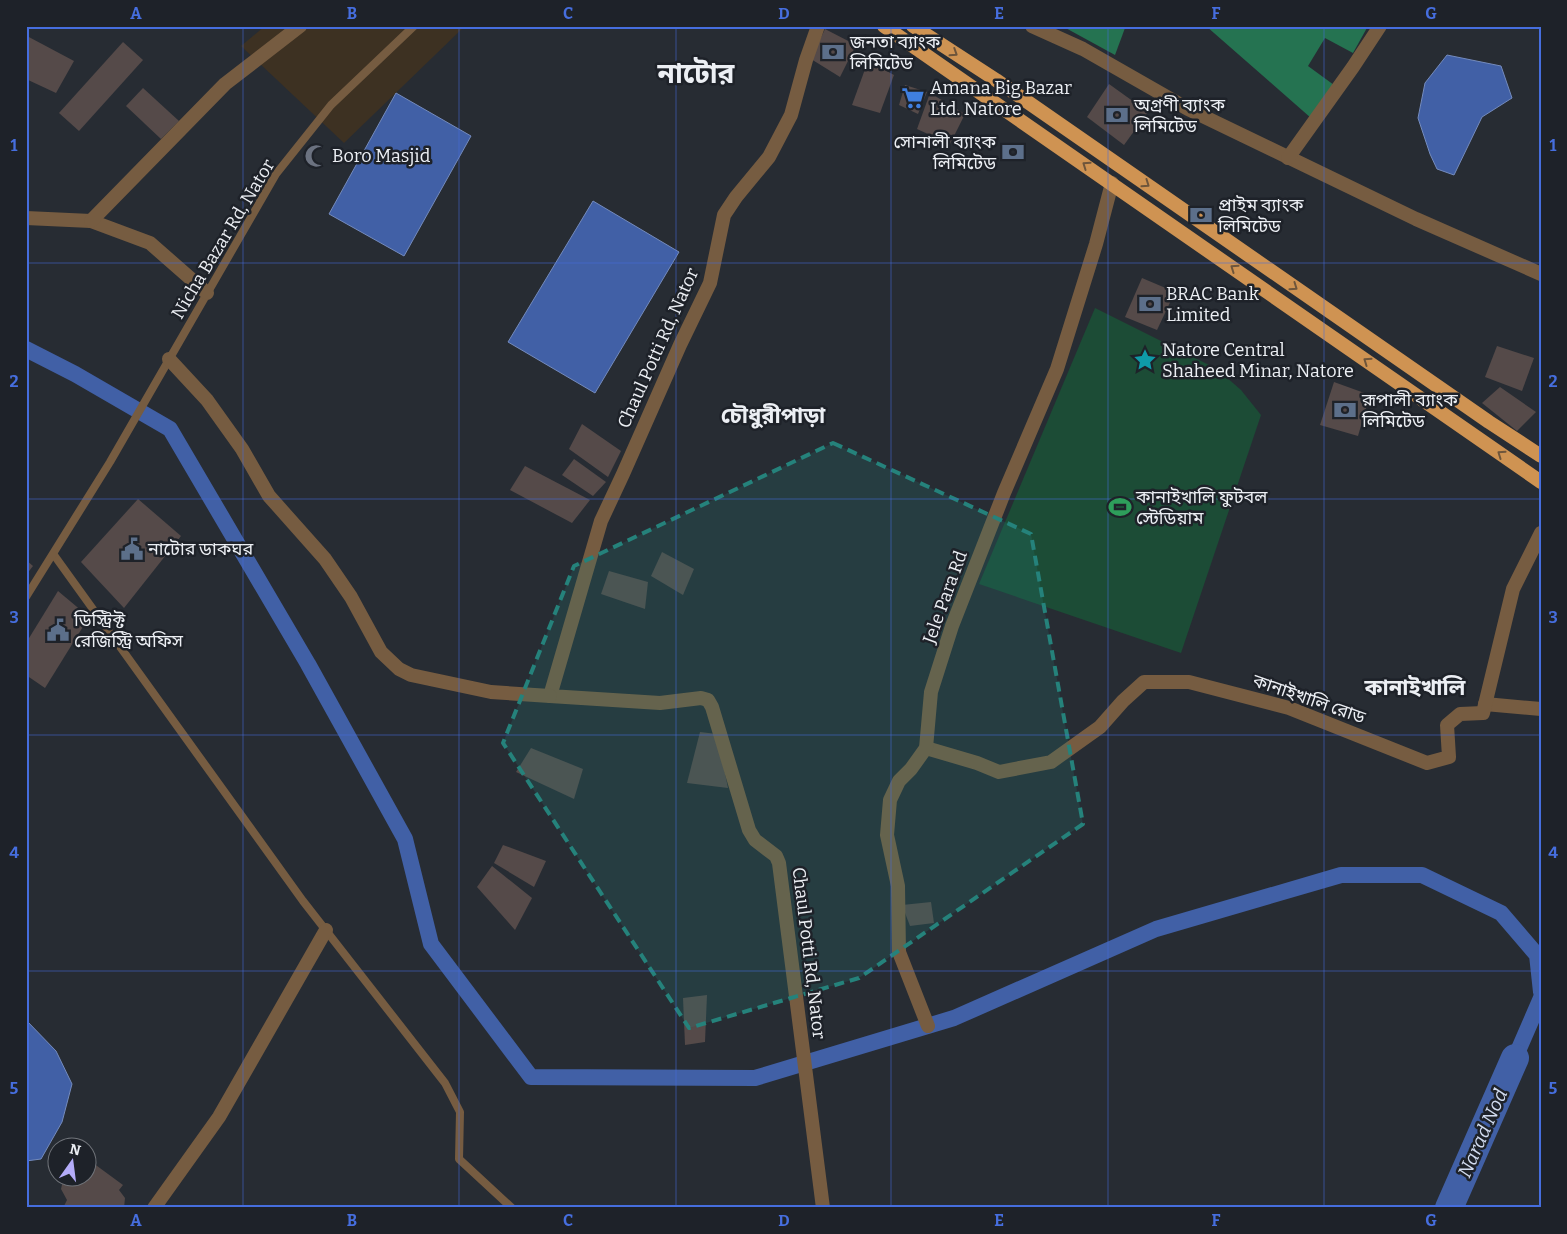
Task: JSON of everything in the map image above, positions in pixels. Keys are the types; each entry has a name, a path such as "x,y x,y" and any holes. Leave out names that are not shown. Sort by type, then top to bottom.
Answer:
{"highway":[{"path":"884,26 1541,482"},
{"path":"913,26 1004,86 1473,411 1541,456"}],"street":[{"path":"90,221 225,84 300,26"},
{"name":"Chaul Potti Rd, Nator","path":"550,696 600,521 710,283 724,215 736,197 770,157 791,115 806,60 818,26"},
{"path":"1032,26 1083,49 1188,109 1288,158 1416,219 1541,274"},
{"path":"1288,158 1380,26"},
{"name":"Jele Para Rd","path":"926,748 931,692 952,626 1004,493 1057,369 1096,244 1112,183"},
{"path":"26,218 90,221 150,244 207,292"},
{"name":"Chaul Potti Rd, Nator","path":"170,359 207,400 242,449 269,496 325,559 352,597 381,652 399,669 411,675 491,692 660,703 701,698 708,700 712,707 749,830 755,840 776,856 779,863 823,1208"},
{"path":"1541,533 1513,589 1485,704 1541,709"},
{"name":"কানাইখালি রোড","path":"926,748 999,772 1051,762 1100,726 1144,682 1190,682 1289,708 1427,763 1449,757 1447,726 1460,714 1482,713 1485,704"},
{"path":"926,748 911,769 898,782 890,800 887,835 898,886 899,952 928,1026"},
{"path":"154,1208 219,1117 326,930"}],"lane":[{"name":"Nicha Bazar Rd, Nator","path":"26,597 122,441 276,174 331,105 414,26"},
{"path":"54,554 157,700 326,930 444,1083 460,1112 459,1159 512,1208"}],"highlighted area":[{"path":"833,443 1031,534 1083,824 859,978 689,1028 503,743 574,566"}],"shaded area":[{"path":"265,26 465,26 344,143 241,46"}],"green space":[{"path":"1062,26 1120,26 1125,28 1115,55"},
{"path":"1206,26 1368,26 1353,53 1325,38 1308,66 1334,85 1311,118"},
{"name":"কানাইখালি ফুটবল স্টেডিয়াম","path":"1095,308 1217,369 1241,390 1261,415 1181,653 979,584"}],"water":[{"path":"1447,55 1501,66 1512,98 1482,117 1454,175 1437,169 1418,118 1425,83"},
{"path":"396,93 471,136 404,256 329,214"},
{"path":"593,201 679,252 595,393 508,342"},
{"path":"26,1020 56,1051 72,1084 62,1122 54,1136 48,1136 48,1147 41,1159 26,1161"}],"building":[{"name":"জনতা ব্যাংক লিমিটেড","path":"825,29 856,45 840,77 811,59"},
{"path":"27,36 74,61 56,93 26,79"},
{"path":"123,42 143,60 79,131 59,113"},
{"path":"868,61 894,75 880,113 852,105"},
{"name":"অগ্রণী ব্যাংক লিমিটেড","path":"1109,84 1148,112 1124,145 1087,117"},
{"name":"Amana Big Bazar Ltd. Natore","path":"905,85 927,92 918,114 899,105"},
{"path":"143,88 179,121 161,139 126,106"},
{"path":"930,93 965,114 950,144 917,129"},
{"name":"BRAC Bank Limited","path":"1142,278 1175,292 1157,330 1125,317"},
{"path":"1497,346 1534,358 1522,391 1485,377"},
{"name":"রূপালী ব্যাংক লিমিটেড","path":"1334,382 1370,395 1358,436 1320,425"},
{"path":"1500,387 1536,412 1517,431 1482,403"},
{"path":"582,424 621,451 608,477 569,449"},
{"path":"574,459 606,482 593,496 562,475"},
{"path":"525,466 590,500 572,523 510,490"},
{"name":"নাটোর ডাকঘর","path":"138,499 181,536 124,608 81,562"},
{"path":"662,552 694,569 683,595 651,576"},
{"path":"26,560 33,566 26,575"},
{"path":"609,571 648,582 645,609 601,594"},
{"name":"ডিস্ট্রিক্ট রেজিস্ট্রি অফিস","path":"58,591 89,617 45,688 26,675 26,643"},
{"path":"700,732 717,734 728,788 687,783"},
{"path":"531,748 583,769 574,799 516,772"},
{"path":"503,845 546,861 534,887 494,863"},
{"path":"492,866 532,898 515,930 477,887"},
{"path":"931,902 934,923 910,926 902,905"},
{"path":"707,995 705,1042 685,1045 683,998"},
{"path":"98,1167 123,1185 119,1190 125,1198 124,1208 63,1208 67,1200 61,1189 62,1186 98,1186"}],"waterway":[{"path":"26,349 75,374 170,429 308,664 405,839 431,944 531,1077 755,1078 954,1018 1156,929 1341,875 1422,875 1501,913 1537,955 1541,992"},
{"path":"1515,1058 1541,998"},
{"name":"Narad Nod","path":"1449,1208 1515,1058"}],"place":[{"name":"জনতা ব্যাংক লিমিটেড","path":"833,52"},
{"name":"Amana Big Bazar Ltd. Natore","path":"913,98"},
{"name":"অগ্রণী ব্যাংক লিমিটেড","path":"1117,115"},
{"name":"সোনালী ব্যাংক লিমিটেড","path":"1013,152"},
{"name":"Boro Masjid","path":"316,156"},
{"name":"প্রাইম ব্যাংক লিমিটেড","path":"1201,215"},
{"name":"BRAC Bank Limited","path":"1150,304"},
{"name":"Natore Central Shaheed Minar, Natore","path":"1145,360"},
{"name":"রূপালী ব্যাংক লিমিটেড","path":"1345,410"},
{"name":"কানাইখালি ফুটবল স্টেডিয়াম","path":"1120,507"},
{"name":"নাটোর ডাকঘর","path":"132,549"},
{"name":"ডিস্ট্রিক্ট রেজিস্ট্রি অফিস","path":"58,630"}],"district":[{"name":"নাটোর","path":"696,73"},
{"name":"চৌধুরীপাড়া","path":"773,415"},
{"name":"কানাইখালি","path":"1415,687"}]}
